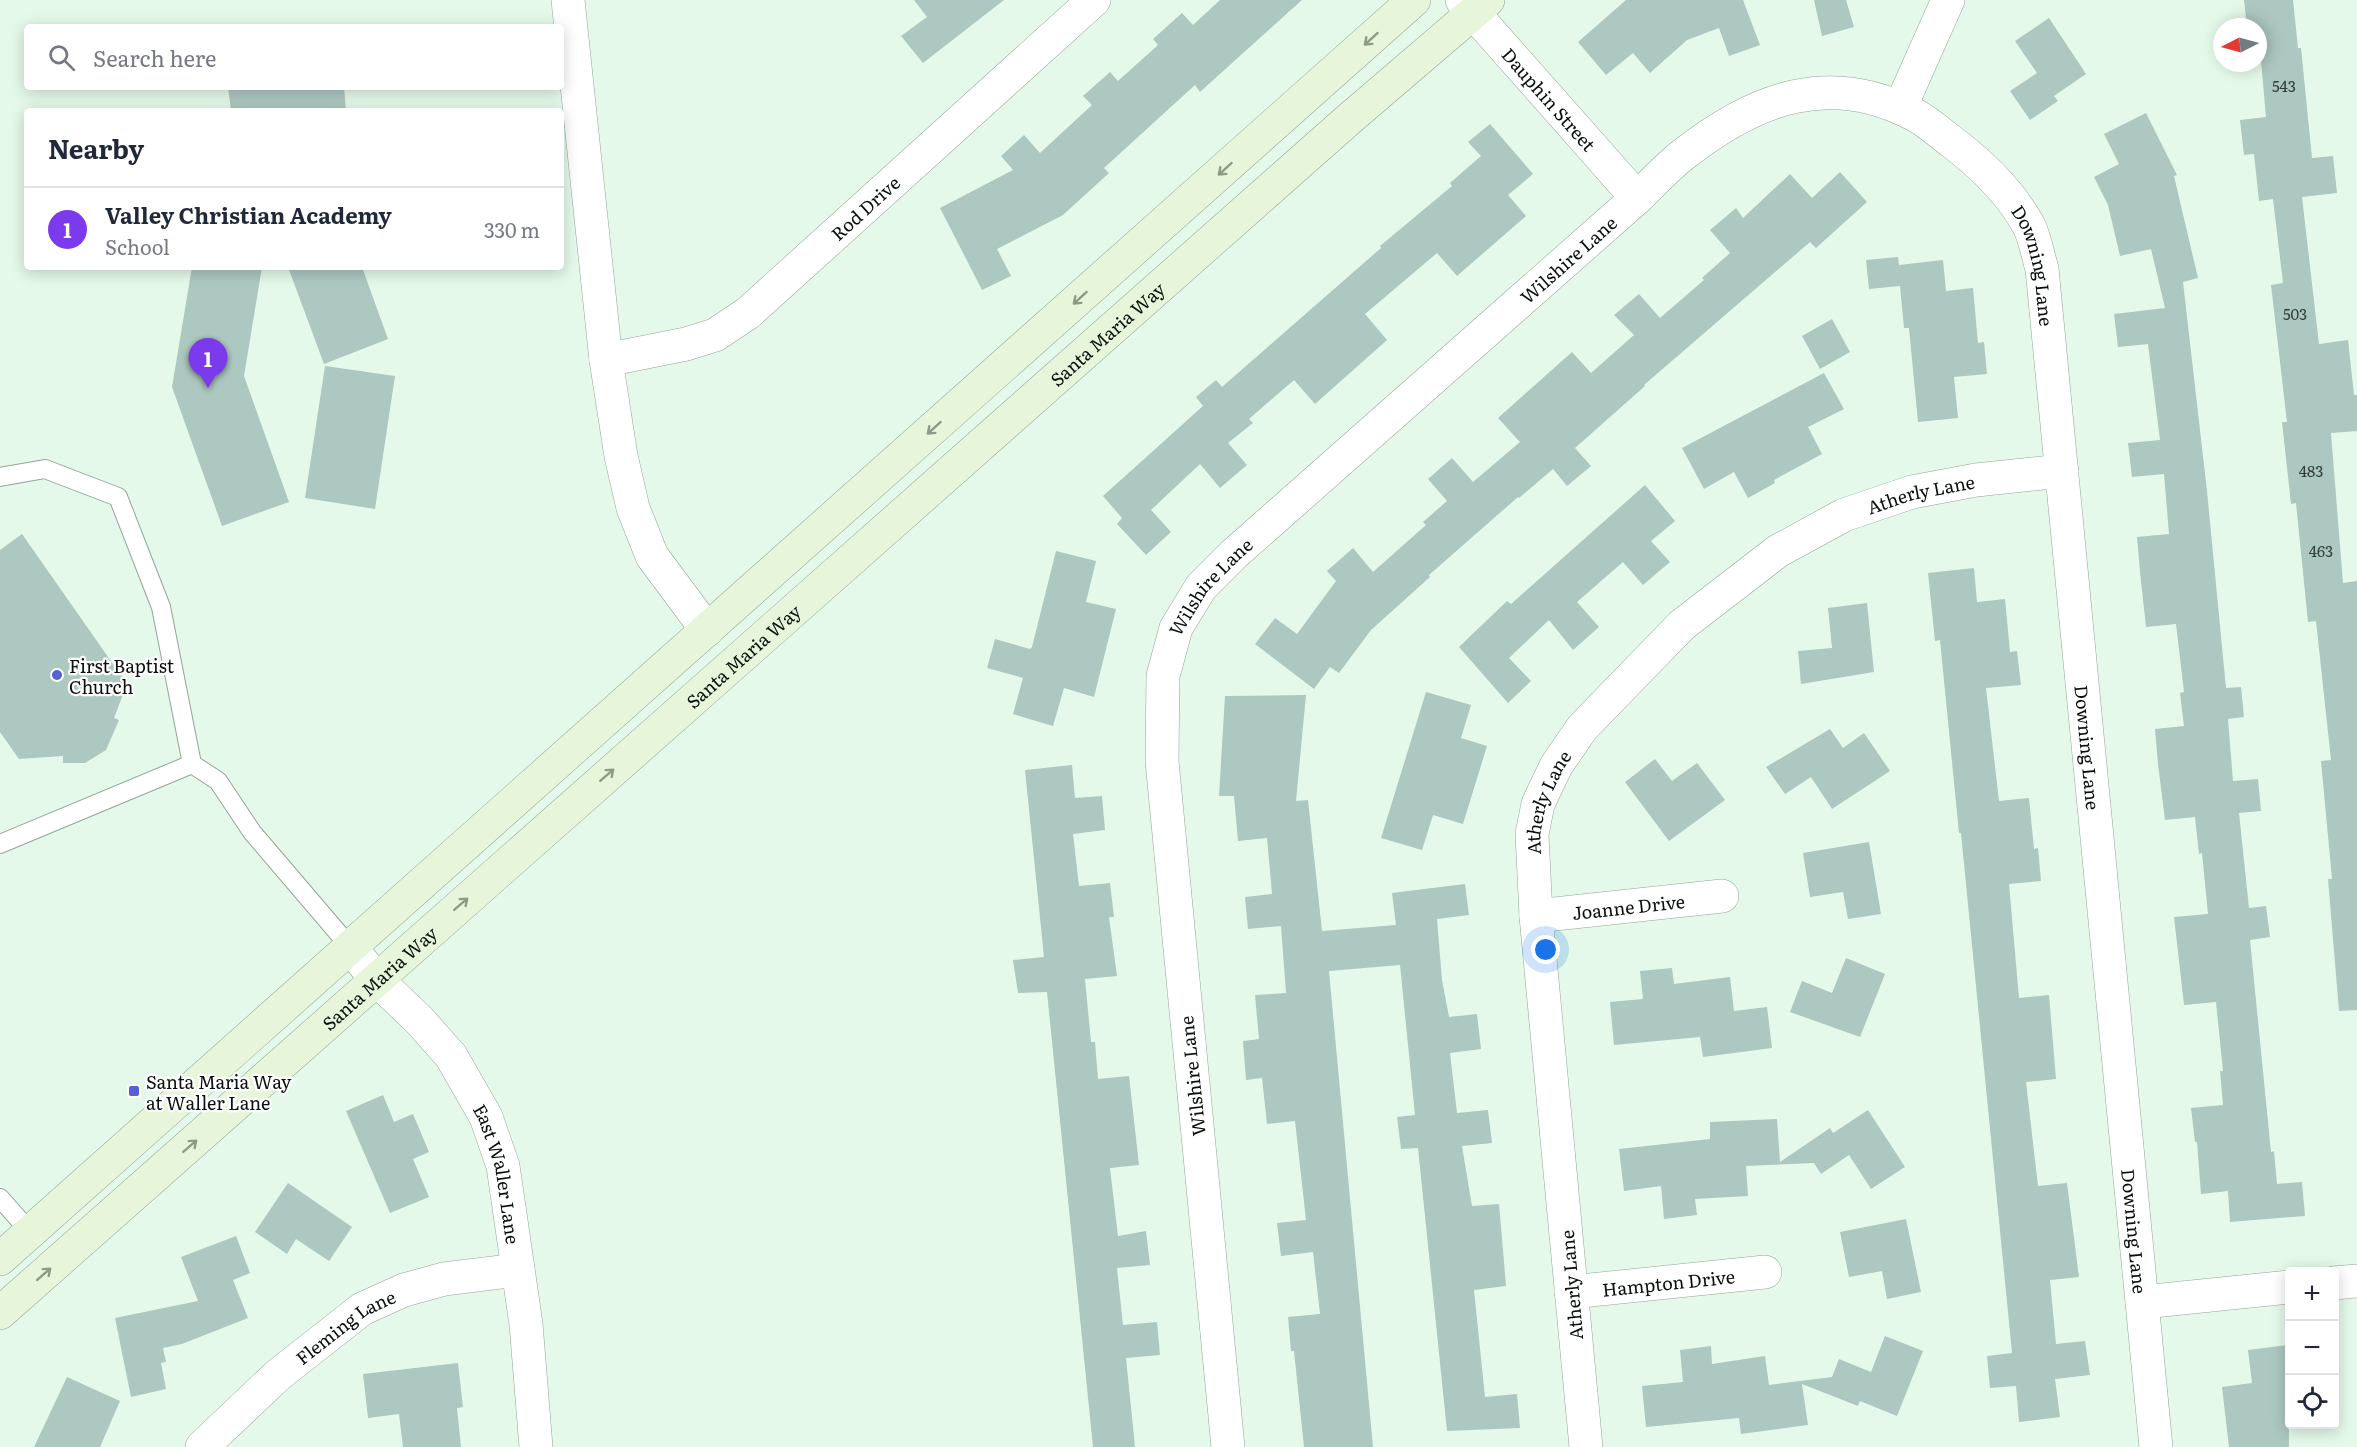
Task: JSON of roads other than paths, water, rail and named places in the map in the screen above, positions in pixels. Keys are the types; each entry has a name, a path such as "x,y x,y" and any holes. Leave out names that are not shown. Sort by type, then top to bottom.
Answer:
{"main road":[{"path":"0,1259 1414,0"},
{"name":"Santa Maria Way","path":"0,1313 1339,128 1474,4"}],"street":[{"path":"568,0 606,360 621,456 633,508 652,556 707,630"},
{"name":"Rod Drive","path":"606,360 686,344 715,335 748,313 1094,0"},
{"path":"1900,108 1948,0"},
{"name":"Dauphin Street","path":"1474,4 1637,198"},
{"name":"Wilshire Lane","path":"1228,1447 1162,761 1163,676 1176,628 1201,587 1234,554 1682,156 1711,134 1763,105 1804,94 1850,92 1900,108"},
{"name":"Downing Lane","path":"1900,108 1918,116 1975,159 2003,190 2029,226 2042,269 2156,1447"},
{"name":"Atherly Lane","path":"1586,1447 1536,916 1532,834 1538,804 1556,766 1582,728 1682,626 1778,551 1844,515 1912,492 1976,480 2062,471"},
{"name":"Joanne Drive","path":"1536,916 1722,896"},
{"name":"East Waller Lane","path":"351,948 376,979 420,1021 451,1056 486,1117 503,1166 526,1324 536,1447"},
{"name":"Fleming Lane","path":"202,1447 278,1376 362,1309 404,1290 444,1279 518,1270"},
{"name":"Hampton Drive","path":"1571,1292 1765,1272"},
{"path":"2339,1283 2357,1281"},
{"path":"2143,1302 2285,1287"}],"lane":[{"path":"0,477 45,469 118,497 161,607 192,764 218,781 252,832 351,948"},
{"path":"0,844 192,764"},
{"path":"0,1198 30,1232"}],"place":[{"name":"Valley Christian Academy","path":"208,388"},
{"name":"First Baptist Church","path":"57,675"},
{"name":"Santa Maria Way at Waller Lane","path":"134,1091"}]}
